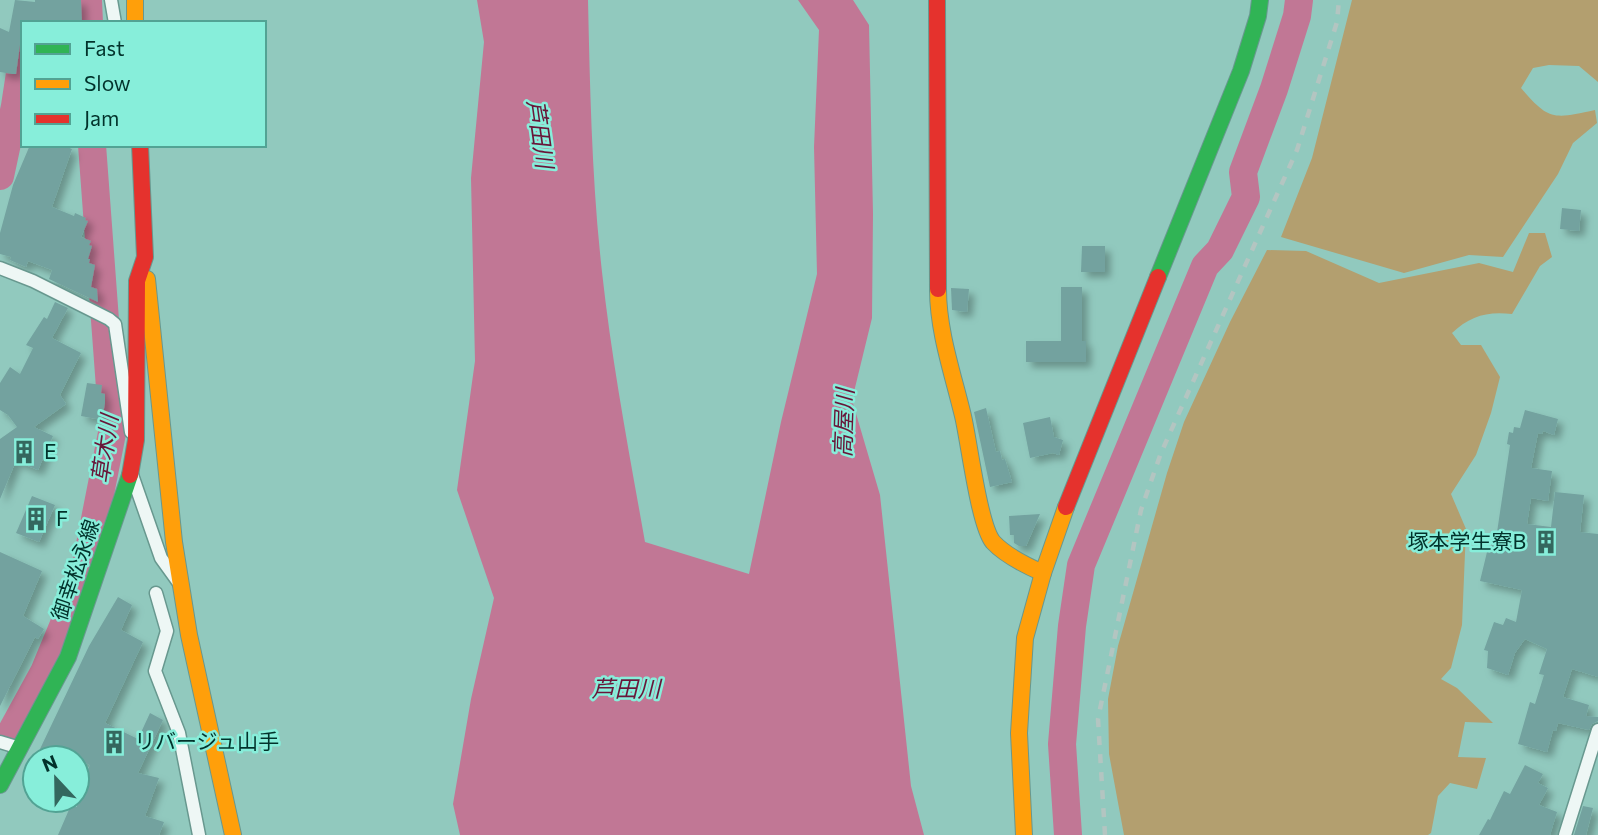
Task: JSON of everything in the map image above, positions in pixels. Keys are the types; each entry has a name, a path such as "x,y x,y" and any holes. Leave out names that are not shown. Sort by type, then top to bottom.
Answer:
{"street":[{"path":"111,0 116,21"},
{"path":"135,0 135,21"},
{"path":"937,0 938,296 946,352 963,416 984,518 992,541 1026,566 1043,573"},
{"path":"1024,835 1019,733 1024,651 1025,638 1043,573 1075,483 1241,72 1258,16 1260,0"},
{"name":"御幸松永線","path":"0,785 68,657 131,472 136,440 137,281 145,257 139,147"},
{"path":"145,257 174,542 189,635 233,835"},
{"path":"0,268 33,281 115,324 129,428 136,440"},
{"path":"131,472 161,558 166,569 181,586"},
{"path":"156,593 167,631 155,671 179,733 200,835"},
{"path":"1565,835 1598,730"},
{"path":"0,742 19,748"}],"shaded area":[{"path":"1352,0 1598,0 1598,82 1579,66 1549,65 1533,68 1521,88 1546,112 1561,116 1595,110 1597,123 1573,143 1558,174 1503,257 1469,255 1404,273 1281,237 1312,158"},
{"path":"1529,233 1545,233 1552,257 1540,266 1512,314 1479,316 1465,322 1452,333 1461,345 1481,345 1500,377 1476,455 1451,494 1466,529 1462,625 1451,668 1441,679 1457,688 1493,723 1465,722 1458,757 1486,758 1477,789 1450,783 1438,796 1431,833 1428,835 1124,835 1109,754 1108,699 1118,646 1184,422 1267,250 1306,251 1379,283 1479,263 1513,272"}],"water":[{"name":"芦田川","path":"477,0 588,0 594,170 602,272 616,374 645,542 749,574 781,422 817,274 814,147 819,30 798,0 853,0 869,25 872,318 852,400 880,495 911,786 924,835 460,835 453,804 471,699 494,598 457,490 475,361 471,178 484,42"}],"building":[{"path":"15,0 81,0 82,21 21,21 16,74 0,72 0,28 9,32"},
{"path":"29,147 72,149 52,207 74,216 75,213 88,221 81,237 91,241 88,259 89,263 95,265 91,287 97,289 98,302 49,279 52,270 28,261 26,267 10,260 11,257 0,254 0,233 13,185"},
{"path":"1562,208 1581,210 1579,231 1560,229"},
{"path":"1082,246 1105,246 1105,272 1081,272"},
{"path":"1061,287 1082,287 1082,341 1086,341 1086,362 1026,362 1026,341 1061,341"},
{"path":"951,288 969,289 967,312 952,310"},
{"path":"55,302 68,308 52,338 81,353 60,395 66,404 34,427 53,436 38,470 16,461 0,499 0,439 17,427 8,415 0,410 0,383 10,367 20,374 33,348 26,345 44,317 47,319"},
{"path":"87,383 102,385 101,393 105,394 105,403 102,420 81,416"},
{"path":"986,408 996,452 1000,451 1002,460 1005,459 1012,482 990,487 974,412"},
{"path":"1525,410 1558,419 1554,435 1543,431 1542,434 1538,433 1531,468 1552,471 1548,501 1531,498 1527,524 1551,527 1555,492 1584,495 1580,532 1598,534 1598,677 1572,669 1563,697 1589,705 1586,716 1598,717 1598,721 1592,724 1589,730 1558,723 1556,731 1553,730 1547,752 1518,744 1530,702 1535,704 1544,675 1539,674 1547,649 1525,639 1515,653 1508,675 1487,668 1488,651 1484,650 1494,622 1503,625 1506,618 1516,622 1522,590 1480,581 1487,552 1490,553 1493,539 1496,539 1510,445 1507,444 1509,432 1513,433 1514,427 1520,428"},
{"path":"1050,417 1054,437 1063,440 1059,455 1053,453 1030,458 1023,423"},
{"name":"F","path":"32,496 55,505 39,542 16,533"},
{"path":"1040,514 1026,546 1014,543 1014,535 1010,535 1009,516"},
{"path":"0,552 42,571 23,616 44,629 38,639 35,637 0,706"},
{"path":"118,597 132,605 121,630 143,642 105,723 138,739 150,713 163,720 138,773 159,778 145,816 164,822 159,835 58,835 67,814 91,814 91,744 42,744 89,646"},
{"path":"1525,765 1543,774 1538,783 1548,788 1539,805 1557,812 1550,835 1479,835 1488,819 1490,820 1504,791 1510,794"},
{"path":"1583,806 1593,808 1586,835 1574,835"}],"waterway":[{"name":"草木川","path":"88,0 89,21"},
{"path":"1068,835 1062,744 1072,626 1081,565 1205,266 1220,250 1246,197 1243,172 1274,89 1297,16 1299,0"},
{"path":"0,176 21,67"},
{"name":"草木川","path":"9,736 44,672 78,590 86,565 113,428 92,147"}],"railway":[{"path":"1105,835 1098,719 1141,510 1161,453 1297,150 1337,22 1339,0"}],"traffic: fast":[{"path":"1158,277 1241,71 1258,16 1260,0"},
{"path":"0,785 68,657 130,475"}],"traffic: slow":[{"path":"135,0 135,21"},
{"path":"147,279 174,542 189,635 233,835"},
{"path":"938,289 943,337 988,533 993,542 1004,551 1043,573"},
{"path":"1024,835 1019,733 1025,638 1043,573 1066,507"}],"traffic: jam":[{"path":"937,0 938,289"},
{"path":"130,475 136,440 137,281 145,257 140,147"},
{"path":"1066,507 1158,277"}],"place":[{"name":"E","path":"24,452"},
{"name":"F","path":"36,519"},
{"name":"塚本学生寮B","path":"1546,542"},
{"name":"リバージュ山手","path":"114,742"}],"water label":[{"name":"高屋川","path":"844,423"}]}
